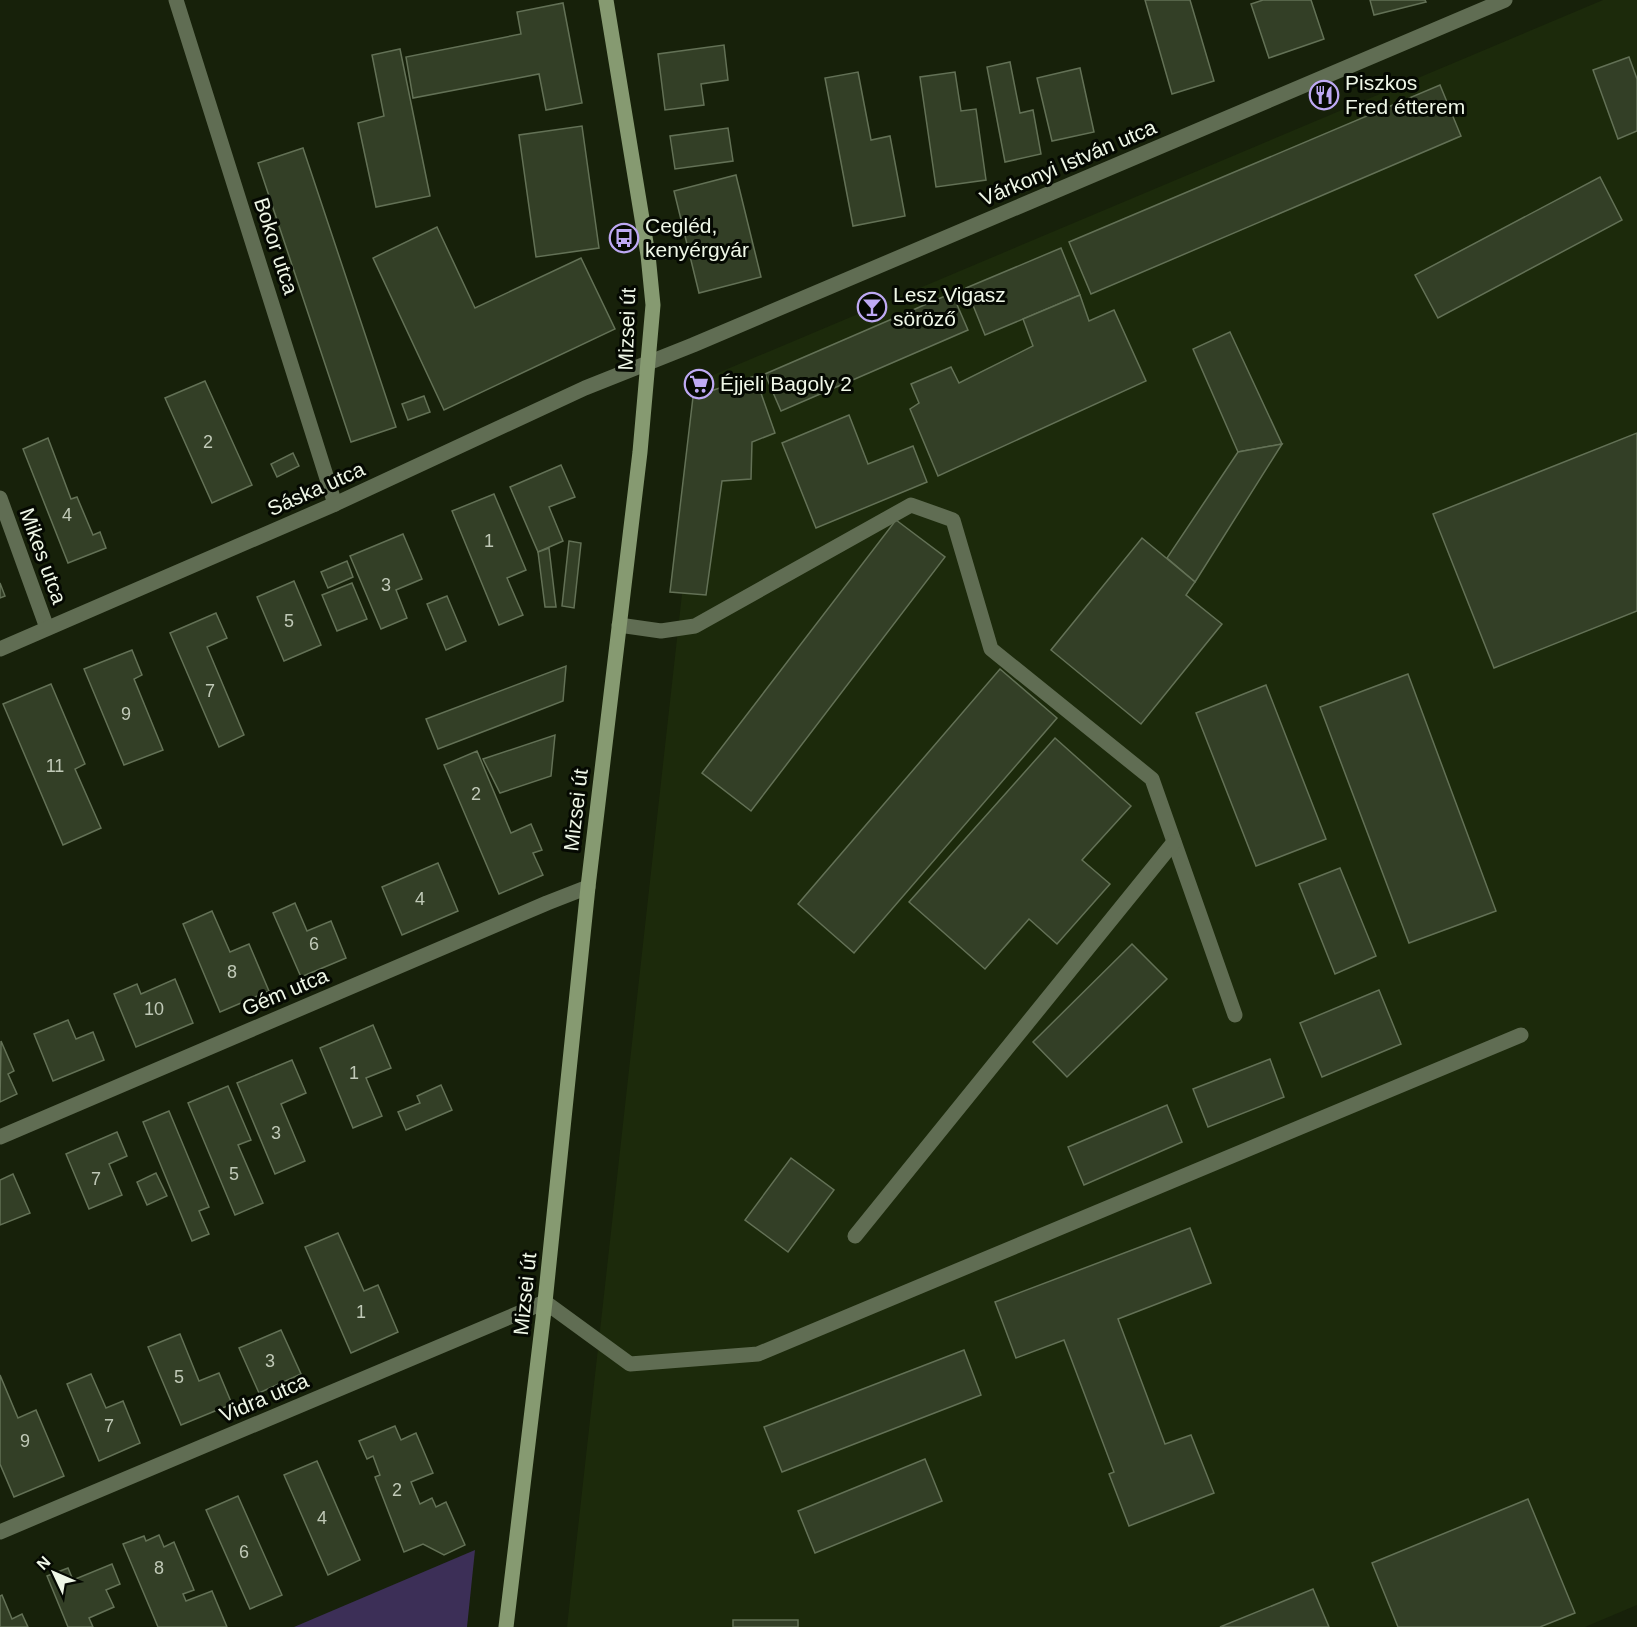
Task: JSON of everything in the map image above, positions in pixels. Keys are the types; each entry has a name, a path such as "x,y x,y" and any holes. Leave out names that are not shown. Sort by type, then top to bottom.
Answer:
{"main road":[{"name":"Mizsei út","path":"506,1627 545,1302 588,887 640,452 653,306 648,255 606,0"}],"street":[{"name":"Bokor utca","path":"176,0 335,504"},
{"name":"Várkonyi István utca","path":"647,363 1505,0"},
{"name":"Sáska utca","path":"0,649 335,504 585,388 647,363"},
{"name":"Mikes utca","path":"0,498 47,628"},
{"path":"619,625 661,631 695,626 911,505 953,520 991,649 1152,778 1235,1015"},
{"path":"855,1236 1174,842"},
{"name":"Gém utca","path":"0,1137 536,907 588,887"},
{"path":"545,1302 630,1364 758,1354 1521,1035"},
{"name":"Vidra utca","path":"0,1532 545,1302"}],"shaded area":[{"path":"1603,0 1637,0 1637,1605 1585,1627 567,1627 706,378"},
{"path":"475,1550 467,1627 294,1627"}],"building":[{"path":"1145,0 1190,0 1214,81 1172,94"},
{"path":"1263,0 1311,0 1324,39 1269,58 1251,4"},
{"path":"1370,0 1425,0 1426,2 1374,15"},
{"path":"563,3 582,103 546,110 539,74 413,98 406,57 521,34 517,12"},
{"path":"724,45 728,80 701,84 704,105 665,110 658,54"},
{"path":"400,49 430,196 376,207 358,123 384,116 372,55"},
{"path":"1629,57 1637,79 1637,131 1618,139 1593,70"},
{"path":"1010,62 1020,113 1033,110 1041,154 1005,162 987,67"},
{"path":"1080,68 1094,132 1052,141 1037,78"},
{"path":"858,72 871,140 890,136 905,216 853,226 825,78"},
{"path":"955,72 961,111 976,109 986,180 936,187 920,77"},
{"path":"1440,85 1461,136 1091,294 1069,242"},
{"path":"582,126 599,248 536,257 519,135"},
{"path":"728,128 733,161 675,169 670,136"},
{"path":"303,148 396,427 351,442 258,163"},
{"path":"736,175 761,277 699,293 674,191"},
{"path":"1600,177 1622,220 1438,318 1415,275"},
{"path":"437,227 475,308 581,258 615,329 444,410 373,258"},
{"path":"1061,248 1080,295 985,335 966,288"},
{"path":"952,293 968,330 781,411 765,374"},
{"path":"1080,295 1089,321 1114,310 1146,381 938,476 910,409 919,403 911,384 951,367 959,383 1033,346 1023,319"},
{"path":"1230,332 1282,444 1238,452 1193,349"},
{"path":"755,376 775,433 752,442 751,479 722,481 706,595 670,592 693,397"},
{"path":"205,381 252,485 212,503 165,398"},
{"path":"424,396 430,412 408,420 402,404"},
{"path":"849,415 868,464 913,446 927,482 816,528 782,443"},
{"path":"1637,433 1637,611 1494,668 1433,514"},
{"path":"48,438 71,499 77,497 93,535 100,532 106,548 68,563 23,449"},
{"path":"1282,444 1195,582 1167,558 1238,452"},
{"path":"293,453 299,466 277,477 271,464"},
{"path":"561,465 575,497 549,507 563,541 538,552 510,487"},
{"path":"494,494 526,570 507,578 523,615 499,625 452,511"},
{"path":"896,520 945,557 751,811 702,773"},
{"path":"403,534 422,579 396,590 407,618 381,629 350,556"},
{"path":"1142,538 1195,582 1186,595 1222,624 1141,724 1051,650"},
{"path":"569,541 581,543 574,608 562,606"},
{"path":"549,548 556,607 545,607 538,552"},
{"path":"347,561 353,577 328,588 321,572"},
{"path":"294,581 321,645 284,661 257,597"},
{"path":"0,583 5,596 0,598"},
{"path":"352,583 367,619 337,631 322,595"},
{"path":"447,596 466,641 446,650 427,604"},
{"path":"216,613 227,638 207,647 244,735 219,747 170,633"},
{"path":"132,650 142,675 134,679 163,750 124,765 84,669"},
{"path":"566,666 563,701 438,749 426,719"},
{"path":"1000,669 1057,718 854,953 798,904"},
{"path":"1408,674 1496,911 1409,943 1320,707"},
{"path":"51,684 85,764 75,769 101,828 63,845 3,704"},
{"path":"1266,685 1326,839 1256,866 1196,713"},
{"path":"555,735 551,776 500,793 483,759"},
{"path":"1055,738 1131,806 1082,860 1110,884 1057,944 1029,919 985,969 909,902"},
{"path":"477,751 511,833 531,824 542,850 533,853 543,875 499,894 444,765"},
{"path":"438,863 458,911 402,935 382,887"},
{"path":"1340,868 1376,956 1335,974 1299,884"},
{"path":"295,903 307,931 331,921 346,958 301,977 273,913"},
{"path":"212,911 230,952 249,944 269,991 220,1012 183,924"},
{"path":"1132,944 1167,979 1067,1077 1033,1042"},
{"path":"175,979 193,1023 136,1047 114,994 137,984 141,994"},
{"path":"1379,990 1401,1044 1322,1077 1300,1023"},
{"path":"68,1020 76,1039 93,1032 104,1060 53,1081 34,1034"},
{"path":"373,1025 391,1068 366,1078 382,1116 353,1128 320,1048"},
{"path":"1,1041 14,1071 8,1074 17,1094 0,1102"},
{"path":"1270,1059 1284,1097 1208,1127 1193,1089"},
{"path":"292,1060 306,1093 281,1104 305,1161 275,1174 237,1083"},
{"path":"441,1085 452,1110 406,1130 398,1112 420,1103 417,1096"},
{"path":"228,1086 251,1140 238,1145 263,1203 235,1215 188,1103"},
{"path":"1167,1105 1182,1142 1084,1185 1068,1147"},
{"path":"169,1111 209,1207 199,1211 209,1234 192,1241 143,1122"},
{"path":"117,1132 127,1156 109,1164 122,1195 89,1209 66,1154"},
{"path":"791,1158 834,1190 788,1252 745,1220"},
{"path":"156,1173 167,1196 147,1205 137,1182"},
{"path":"13,1174 30,1213 0,1225 0,1180"},
{"path":"1190,1228 1211,1283 1118,1319 1165,1444 1191,1435 1214,1493 1129,1526 1109,1474 1114,1472 1064,1340 1016,1358 995,1302"},
{"path":"338,1233 364,1291 378,1285 398,1332 351,1353 305,1247"},
{"path":"281,1330 301,1374 259,1393 239,1348"},
{"path":"180,1334 199,1381 219,1373 232,1404 181,1425 148,1347"},
{"path":"964,1350 981,1395 782,1472 764,1427"},
{"path":"91,1374 106,1408 123,1401 140,1443 99,1461 67,1384"},
{"path":"0,1375 18,1418 36,1410 64,1476 14,1497 0,1464"},
{"path":"395,1426 401,1440 416,1433 433,1473 411,1482 420,1504 432,1498 436,1507 446,1502 465,1545 444,1555 423,1544 404,1552 375,1477 380,1475 373,1456 367,1459 359,1441"},
{"path":"925,1459 942,1501 815,1553 798,1511"},
{"path":"317,1461 360,1560 328,1575 284,1475"},
{"path":"238,1496 282,1595 250,1609 206,1510"},
{"path":"1528,1499 1575,1613 1540,1627 1398,1627 1372,1563"},
{"path":"159,1535 164,1547 174,1542 194,1590 183,1594 186,1601 212,1591 227,1627 158,1627 123,1544 144,1536 146,1541"},
{"path":"112,1564 120,1584 106,1590 114,1607 89,1618 93,1627 68,1627 47,1576 68,1568 73,1580"},
{"path":"1313,1589 1329,1627 1220,1627"},
{"path":"2,1595 12,1619 22,1614 28,1627 0,1627 0,1596"},
{"path":"733,1620 798,1620 798,1627 733,1627"}],"place":[{"name":"Piszkos Fred étterem","path":"1324,95"},
{"name":"Cegléd, kenyérgyár","path":"624,238"},
{"name":"Lesz Vigasz söröző","path":"872,307"},
{"name":"Éjjeli Bagoly 2","path":"699,384"}]}
